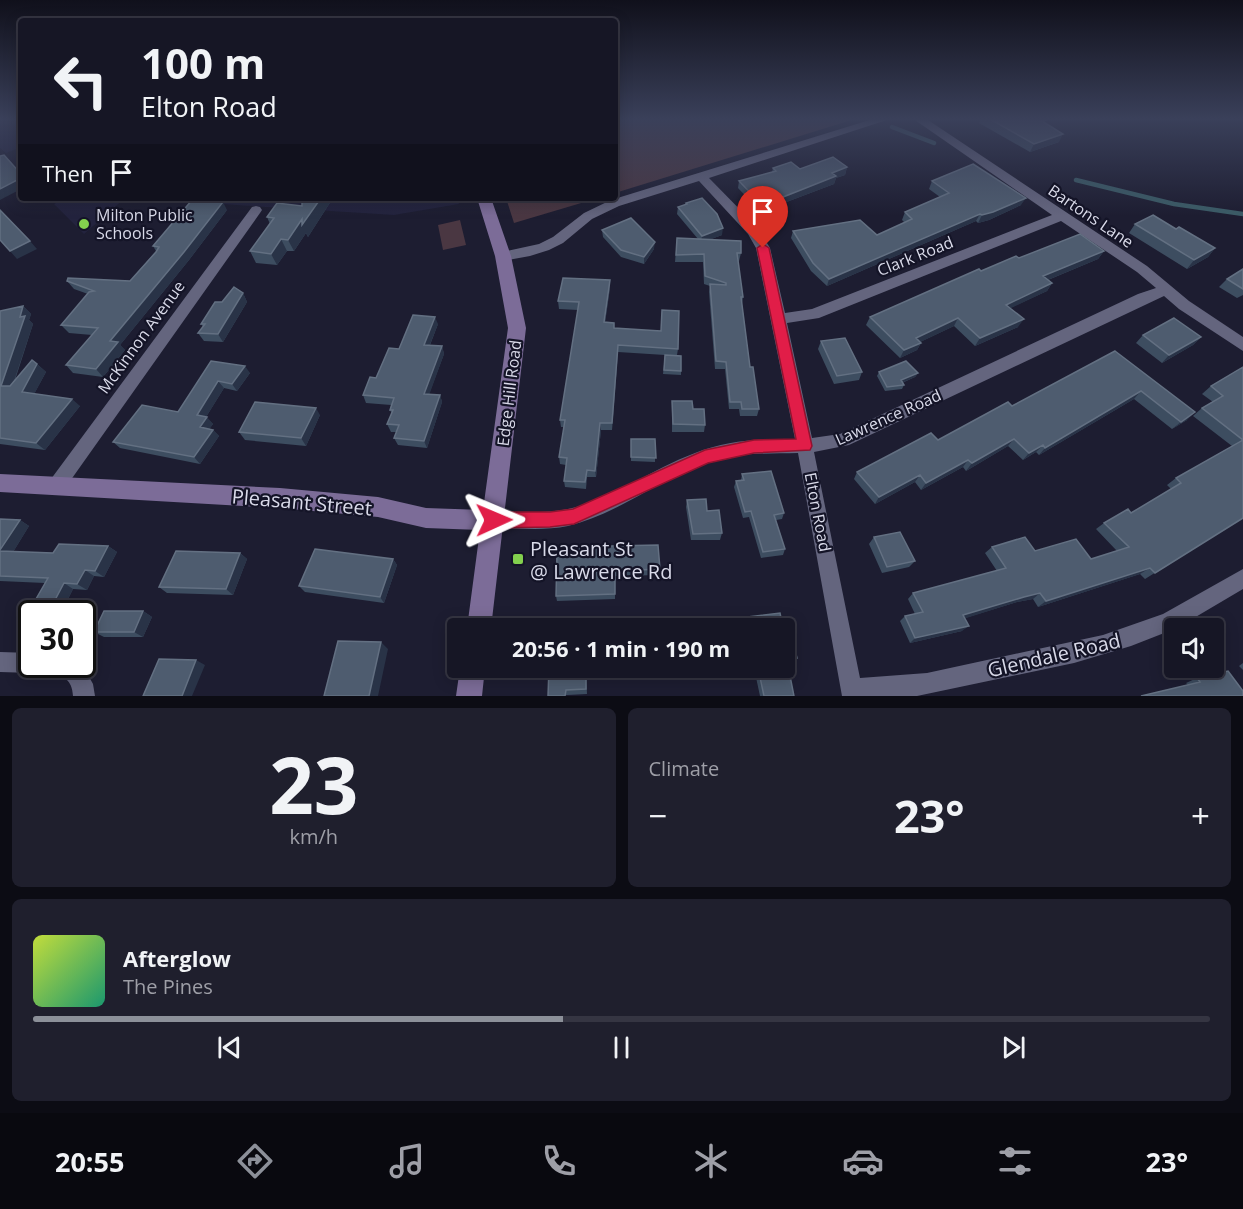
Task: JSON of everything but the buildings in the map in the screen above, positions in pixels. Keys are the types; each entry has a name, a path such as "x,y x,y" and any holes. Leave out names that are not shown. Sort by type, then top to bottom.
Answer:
{"street":[{"path":"503,256 530,252 543,247 601,209 781,150"},
{"name":"Bartons Lane","path":"965,150 1142,269 1166,290 1243,345"},
{"name":"Elton Road","path":"700,175 758,236 763,248 805,446 852,692"},
{"name":"Edge Hill Road","path":"485,201 503,256 513,301 516,343 494,520"},
{"name":"McKinnon Avenue","path":"57,485 256,210"},
{"name":"Clark Road","path":"779,319 814,314 1061,216"},
{"name":"Lawrence Road","path":"494,520 574,516 714,454 754,446 805,446 843,440 1143,298 1166,290"},
{"name":"Pleasant Street","path":"0,483 320,501 378,507 426,518 494,520"},
{"path":"480,618 494,520"},
{"name":"Glendale Road","path":"852,692 927,684 1105,644 1160,626 1185,614 1243,578"},
{"path":"0,662 18,663"},
{"path":"81,678 84,696"},
{"path":"469,696 472,678"}],"shaded area":[{"path":"618,150 753,150 618,192"},
{"path":"60,201 122,201 84,234 54,204"},
{"path":"172,201 458,201 459,204 394,215"},
{"path":"507,201 588,201 514,223"},
{"path":"460,220 466,245 443,250 438,225"}],"waterway":[{"path":"1076,180 1174,204 1243,214"}],"place":[{"name":"Milton Public Schools","path":"84,224"},
{"name":"Pleasant St @ Lawrence Rd","path":"518,559"}],"route":[{"path":"494,520 574,516 705,456 754,446 805,446 763,248"}]}
